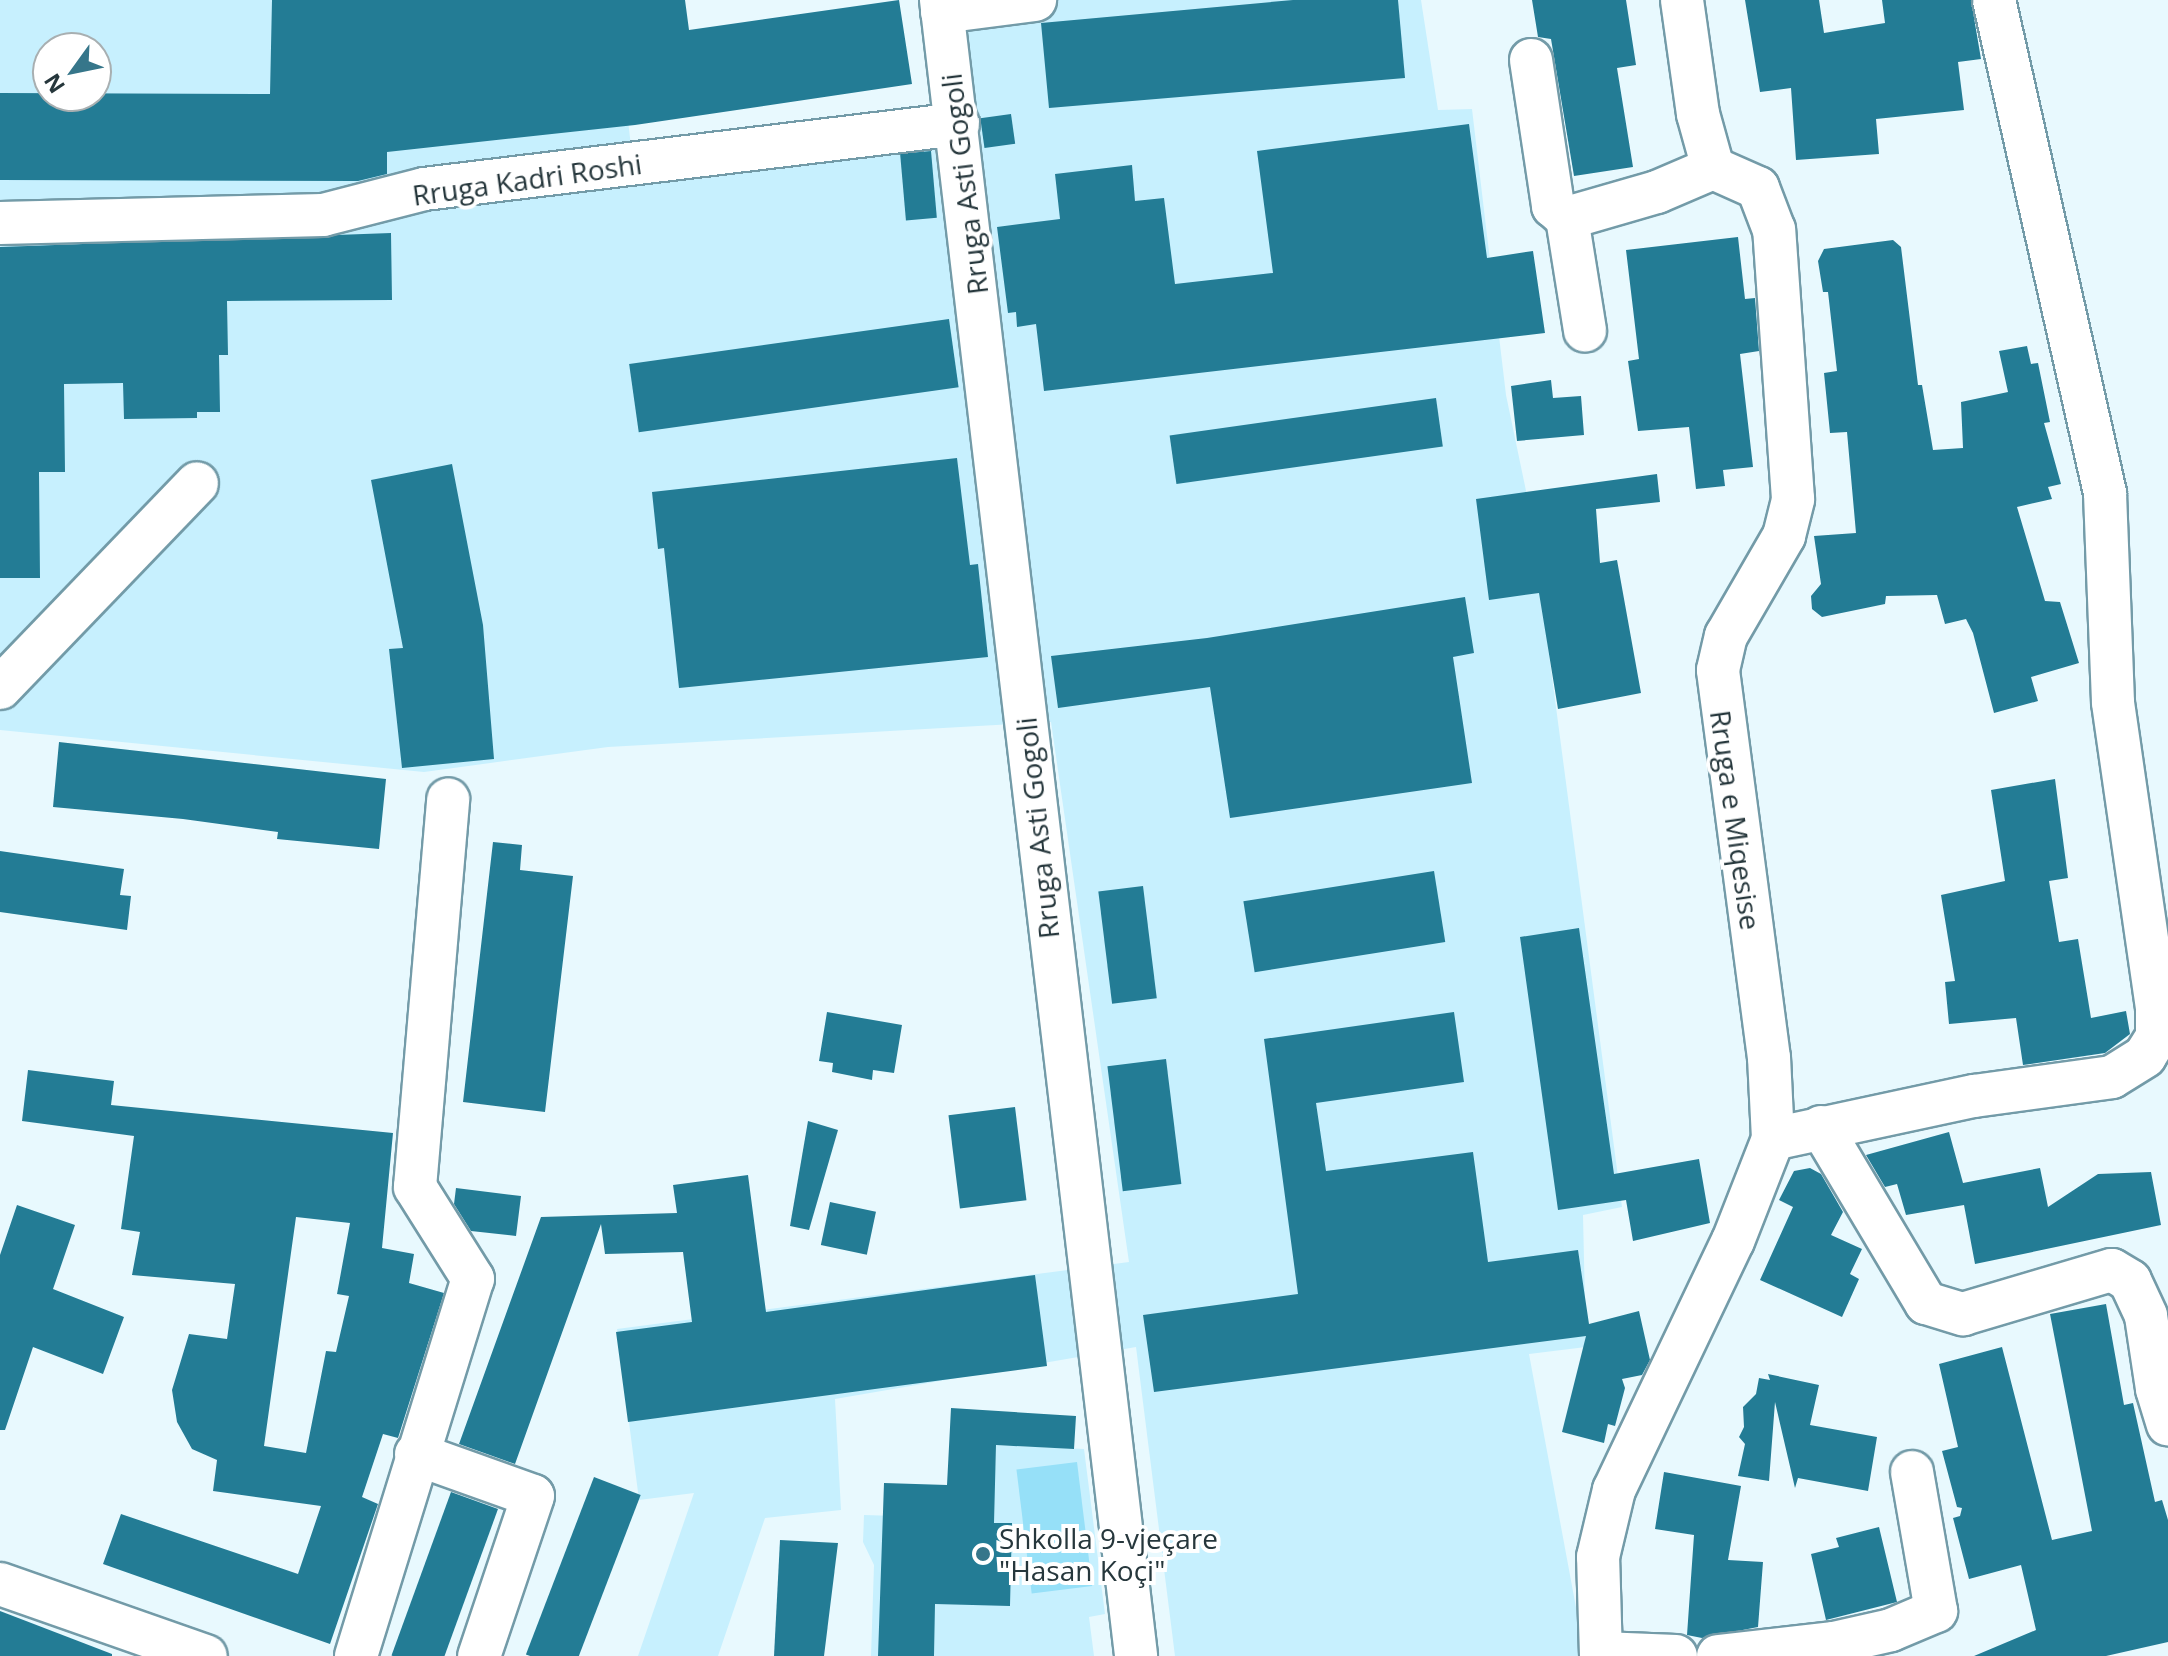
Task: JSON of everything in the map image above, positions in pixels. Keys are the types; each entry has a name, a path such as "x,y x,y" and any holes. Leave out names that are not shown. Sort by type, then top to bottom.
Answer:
{"street":[{"path":"942,6 1035,0"},
{"path":"1567,218 1657,192 1713,168 1698,114 1682,0"},
{"path":"1773,1139 1974,1096 2112,1077 2145,1056 2157,1037 2157,1008 2113,702 2105,493 1994,0"},
{"name":"Rruga Asti Gogoli","path":"942,6 1136,1656"},
{"path":"1531,60 1553,206 1567,218 1585,331"},
{"name":"Rruga Kadri Roshi","path":"0,223 323,215 424,189 958,124"},
{"name":"Rruga e Miqesise","path":"1601,1655 1598,1557 1614,1490 1733,1241 1773,1139 1769,1058 1718,670 1726,636 1791,519 1792,462 1770,209 1758,188 1713,168"},
{"path":"0,688 197,483"},
{"path":"356,1656 416,1454 473,1279 415,1187 448,799"},
{"path":"1821,1127 1926,1303 1963,1314 2112,1270 2130,1281 2146,1316 2157,1389 2168,1424"},
{"path":"416,1454 533,1496 479,1656"},
{"path":"1718,1656 1834,1643 1891,1630 1936,1611 1912,1472"},
{"path":"0,1584 140,1644 206,1656"},
{"path":"1601,1655 1676,1656"}],"shaded area":[{"path":"0,0 614,0 632,155 969,107 960,0 1421,0 1438,110 1472,109 1506,395 1530,510 1622,1207 1583,1215 1586,1347 1529,1354 1585,1656 1175,1656 1136,1347 835,1399 841,1510 765,1518 718,1656 638,1656 694,1493 639,1500 617,1329 1129,1262 1051,722 608,747 424,772 0,730"},
{"name":"Shkolla 9-vjeçare \"Hasan Koçi\"","path":"996,1445 1084,1449 1105,1614 1089,1617 1094,1656 871,1656 874,1565 863,1542 864,1515 993,1519"},
{"path":"1077,1462 1092,1586 1032,1594 1016,1469"}],"building":[{"path":"272,0 685,0 689,30 899,0 912,84 635,125 387,152 387,174 358,181 0,180 0,93 32,93 32,112 112,112 112,93 270,94"},
{"path":"1293,0 1398,0 1405,78 1049,108 1041,23"},
{"path":"1532,0 1626,0 1636,65 1617,68 1633,167 1574,176 1551,39 1538,37"},
{"path":"1745,0 1819,0 1824,33 1885,23 1882,0 1971,0 1981,59 1958,62 1964,110 1876,119 1879,154 1796,160 1791,88 1760,92"},
{"path":"1011,114 1015,144 984,148 980,118"},
{"path":"1469,124 1487,258 1533,251 1545,333 1044,391 1036,324 1017,327 1016,312 1008,313 997,227 1060,219 1055,174 1132,165 1135,201 1164,198 1175,284 1273,273 1257,151"},
{"path":"931,151 937,218 906,220 900,154"},
{"path":"391,233 392,300 227,301 228,355 219,355 220,412 197,412 197,418 124,419 123,383 64,384 65,472 39,472 40,578 0,578 0,247"},
{"path":"1738,237 1745,299 1755,298 1759,351 1740,354 1753,467 1723,470 1725,486 1696,489 1689,427 1638,431 1628,361 1639,359 1626,250"},
{"path":"1893,240 1901,247 1918,385 1922,385 1933,450 1963,448 1961,402 2008,392 1999,351 2027,346 2031,364 2038,363 2050,422 2044,423 2061,484 2048,487 2052,499 2017,507 2045,601 2060,602 2079,663 2031,677 2038,701 1994,713 1973,633 1966,619 1945,624 1937,595 1886,596 1885,604 1822,617 1812,609 1811,596 1821,584 1814,536 1856,533 1847,432 1830,433 1824,373 1837,371 1828,292 1823,292 1818,261 1824,249"},
{"path":"949,319 959,387 639,432 629,364"},
{"path":"1551,380 1553,398 1581,396 1584,435 1517,441 1511,386"},
{"path":"1436,398 1443,447 1176,484 1170,435"},
{"path":"957,458 970,565 978,564 988,657 679,688 664,548 658,549 652,492"},
{"path":"452,464 483,625 494,759 402,768 389,649 403,648 371,480"},
{"path":"1657,474 1660,502 1596,509 1600,563 1617,560 1641,693 1558,709 1539,593 1489,600 1476,499"},
{"path":"1465,597 1474,653 1453,657 1472,783 1230,818 1210,687 1058,708 1051,656 1207,638"},
{"path":"59,742 386,779 379,849 277,839 278,832 183,819 53,807"},
{"path":"2055,779 2068,878 2049,881 2059,942 2078,939 2091,1018 2126,1011 2130,1034 2105,1053 2023,1065 2016,1018 1949,1024 1945,982 1955,981 1941,895 2005,881 1991,790"},
{"path":"493,842 522,845 520,870 573,876 545,1112 463,1102"},
{"path":"0,851 124,869 120,895 131,896 127,930 0,912"},
{"path":"1434,871 1445,942 1255,972 1243,901"},
{"path":"1143,886 1157,998 1112,1004 1098,891"},
{"path":"1579,928 1614,1174 1699,1159 1710,1223 1633,1241 1626,1200 1558,1210 1520,937"},
{"path":"827,1012 902,1025 894,1073 873,1070 872,1080 832,1072 833,1063 819,1061"},
{"path":"1454,1012 1464,1082 1316,1103 1326,1171 1473,1152 1488,1262 1578,1250 1589,1324 1639,1311 1650,1360 1642,1375 1622,1379 1625,1388 1615,1426 1608,1424 1604,1443 1562,1432 1586,1336 1154,1392 1143,1315 1298,1294 1264,1039"},
{"path":"1166,1059 1181,1184 1123,1191 1107,1066"},
{"path":"28,1070 114,1081 111,1105 393,1133 382,1248 414,1254 409,1283 444,1293 398,1438 383,1434 362,1497 378,1504 330,1644 103,1564 121,1514 298,1574 321,1506 213,1491 217,1460 192,1449 177,1422 172,1390 189,1334 227,1339 235,1284 132,1275 140,1232 121,1229 134,1136 22,1121","holes":["296,1217 350,1223 337,1294 349,1296 336,1352 326,1351 306,1453 264,1446"]},
{"path":"1015,1107 1026,1200 960,1208 948,1115"},
{"path":"808,1121 838,1130 809,1230 790,1226"},
{"path":"1949,1132 1963,1183 2040,1168 2048,1207 2098,1174 2151,1172 2161,1225 1975,1264 1964,1205 1906,1215 1897,1184 1885,1187 1866,1155"},
{"path":"1810,1168 1821,1174 1843,1212 1831,1235 1862,1249 1850,1274 1859,1279 1842,1317 1760,1280 1793,1207 1779,1200 1794,1171"},
{"path":"748,1175 766,1312 1035,1275 1047,1366 628,1422 616,1332 692,1322 683,1252 605,1254 601,1224 515,1464 459,1444 541,1217 677,1213 673,1185"},
{"path":"456,1188 521,1196 516,1236 471,1231 454,1204"},
{"path":"830,1202 876,1212 867,1255 821,1245"},
{"path":"17,1205 75,1225 53,1289 124,1317 103,1374 33,1347 5,1430 0,1430 0,1255"},
{"path":"2106,1304 2124,1405 2133,1403 2155,1502 2162,1500 2168,1520 2168,1642 2106,1656 1974,1656 2036,1630 2021,1565 1969,1579 1953,1518 1960,1516 1962,1508 1957,1507 1942,1451 1958,1447 1939,1364 2002,1347 2052,1540 2092,1531 2050,1314"},
{"path":"1768,1374 1819,1385 1810,1425 1877,1437 1868,1491 1798,1478 1795,1488 1775,1402 1769,1481 1738,1476 1745,1444 1739,1437 1744,1427 1743,1407 1756,1394 1759,1378 1770,1380"},
{"path":"951,1408 1076,1416 1074,1449 996,1445 994,1523 1012,1523 1010,1606 935,1604 934,1656 878,1656 884,1483 947,1485"},
{"path":"1664,1472 1741,1486 1728,1560 1763,1562 1758,1627 1702,1638 1687,1635 1694,1535 1655,1529"},
{"path":"594,1477 641,1495 579,1656 526,1654"},
{"path":"451,1492 498,1509 445,1656 391,1656"},
{"path":"1879,1527 1897,1602 1826,1620 1811,1554 1839,1547 1836,1538"},
{"path":"780,1540 838,1543 824,1656 774,1656"},
{"path":"0,1611 112,1654 112,1656 0,1656"}],"place":[{"name":"Shkolla 9-vjeçare \"Hasan Koçi\"","path":"983,1554"}]}
